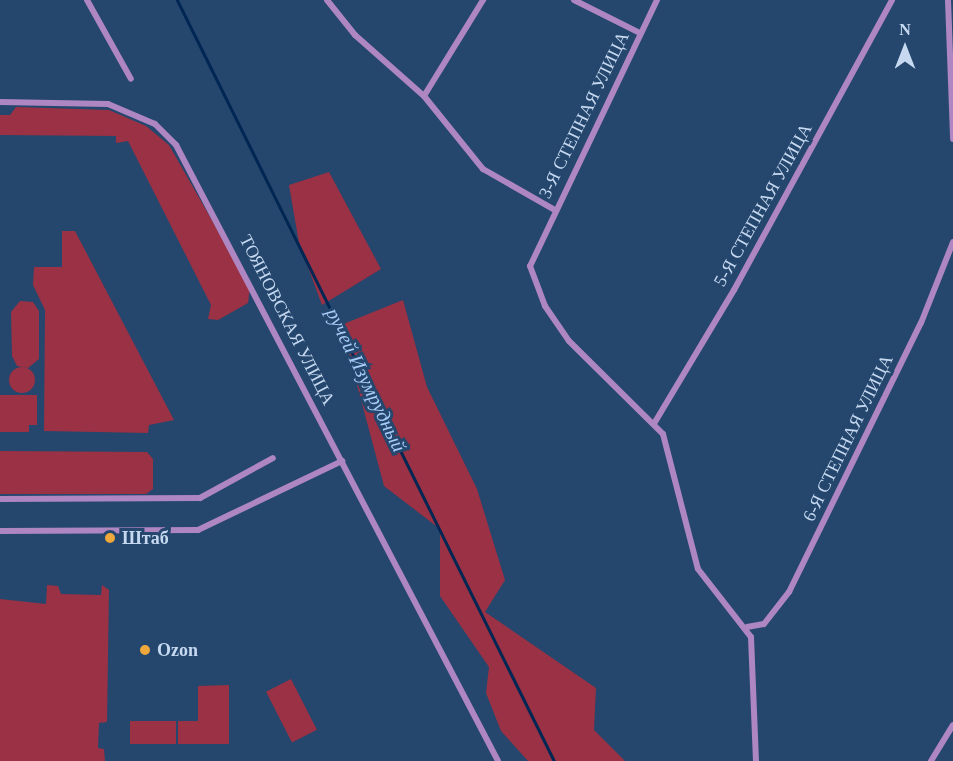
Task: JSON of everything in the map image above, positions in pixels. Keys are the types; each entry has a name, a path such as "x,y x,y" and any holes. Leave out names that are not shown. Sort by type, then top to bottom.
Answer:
{"street":[{"path":"87,0 131,79"},
{"path":"327,0 355,35 424,96 483,169 555,210"},
{"path":"424,96 483,0"},
{"path":"574,0 640,33"},
{"name":"3-Я СТЕПНАЯ УЛИЦА","path":"657,0 538,242 530,266 545,306 592,366 654,422 668,447 698,569 747,627"},
{"name":"5-Я СТЕПНАЯ УЛИЦА","path":"654,422 734,290 892,0"},
{"path":"948,0 953,139"},
{"name":"ТОЯНОВСКАЯ УЛИЦА","path":"0,102 88,101 141,117 182,152 498,761"},
{"name":"6-Я СТЕПНАЯ УЛИЦА","path":"747,627 764,624 789,592 921,323 953,242"},
{"path":"0,499 200,498 273,458"},
{"path":"0,531 198,530 342,461"},
{"path":"747,627 756,761"},
{"path":"931,761 953,725"}],"shaded area":[{"path":"16,107 109,110 146,126 169,145 250,287 248,303 218,320 208,319 211,305 128,141 116,143 116,136 0,135 0,115 10,115"},
{"path":"329,172 381,269 322,305 299,243 289,185"},
{"path":"62,231 75,231 174,420 149,425 148,433 44,431 45,310 33,285 34,267 62,267"},
{"path":"403,300 427,387 477,489 505,580 485,612 596,688 594,730 625,761 528,761 501,731 486,693 489,667 440,596 440,529 384,486 341,325"},
{"path":"20,301 33,302 39,311 39,359 28,368 17,366 12,356 11,312"},
{"path":"22,367 31,371 35,380 31,389 22,393 13,389 9,380 13,371"},
{"path":"0,395 37,395 37,425 29,425 29,432 0,432"},
{"path":"0,451 147,452 153,459 153,489 146,494 0,494"},
{"path":"47,585 58,586 61,594 101,595 102,585 109,590 107,722 99,723 98,748 104,749 105,761 0,761 0,599 46,604"},
{"path":"291,679 317,730 292,742 266,692"},
{"path":"229,685 229,744 178,744 178,721 198,721 198,686"},
{"path":"130,721 176,721 176,744 130,744"}],"waterway":[{"name":"ручей Изумрудный","path":"177,0 554,761"}],"place":[{"name":"Штаб","path":"110,538"},
{"name":"Ozon","path":"145,650"}]}
